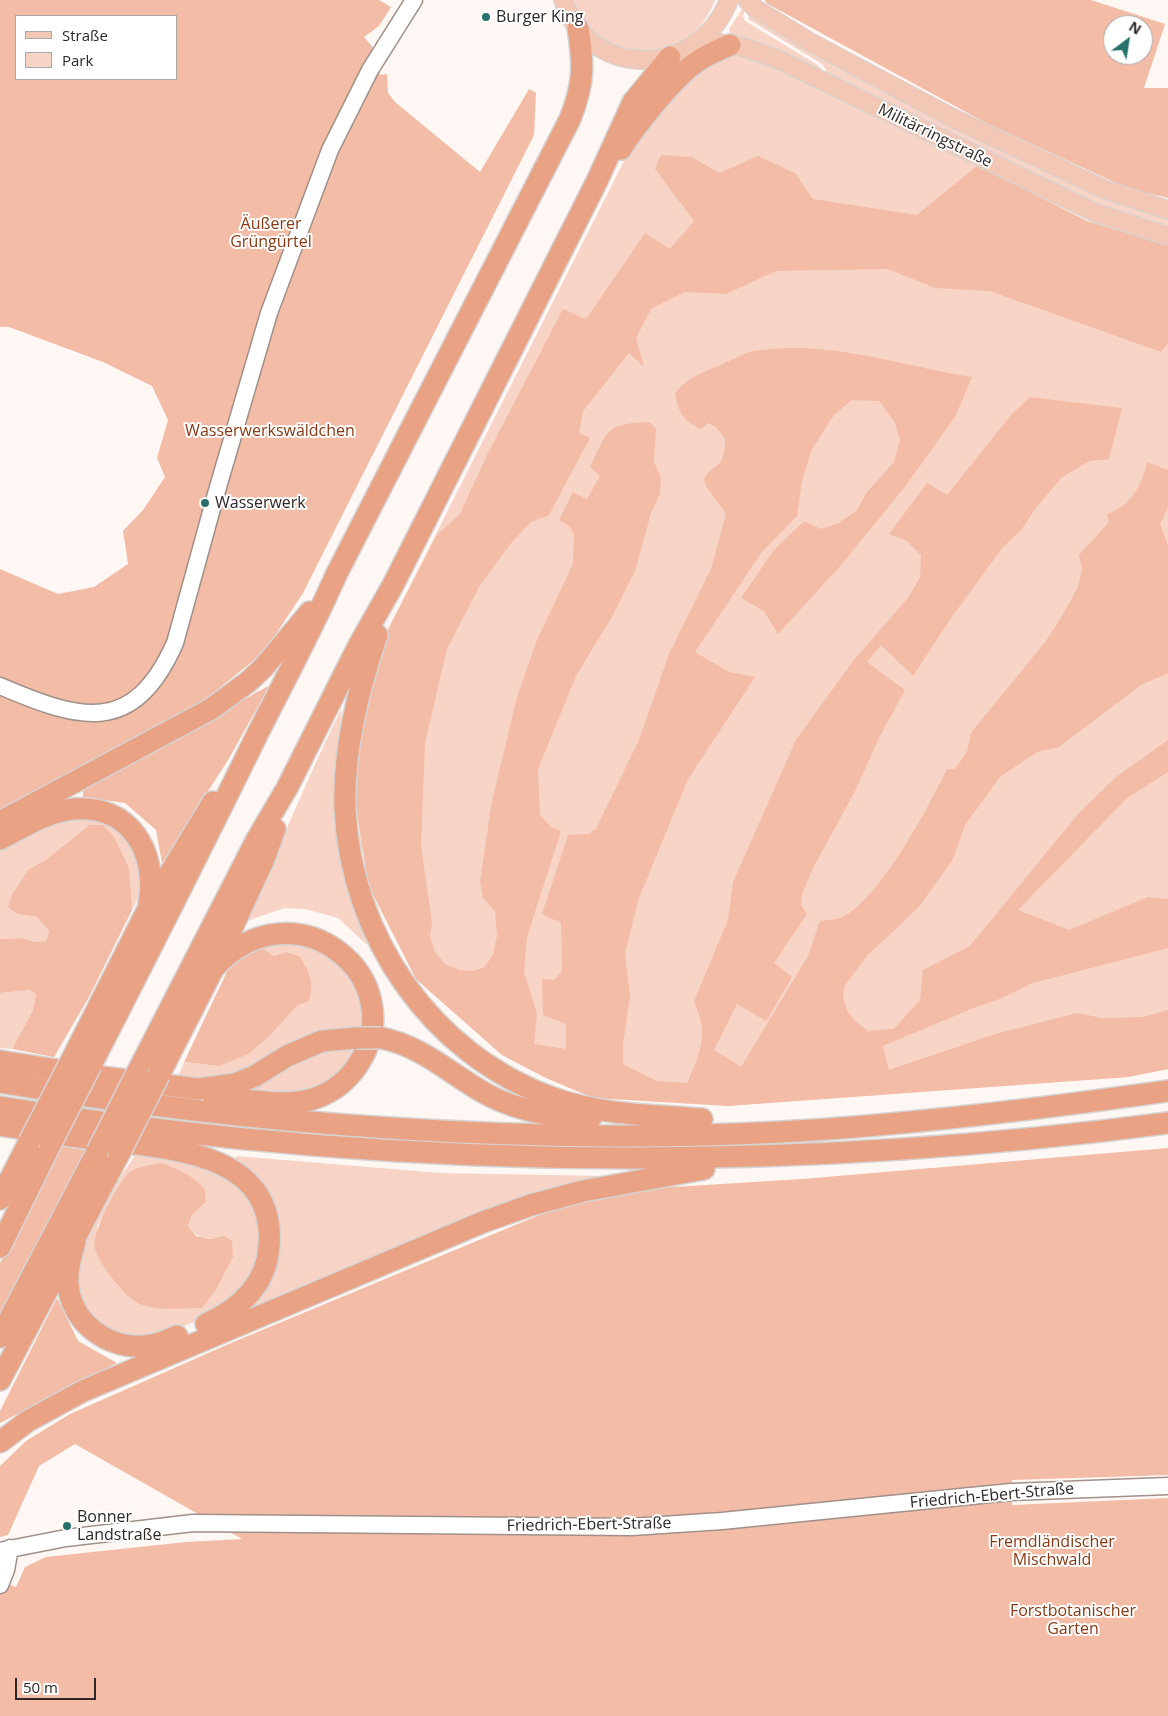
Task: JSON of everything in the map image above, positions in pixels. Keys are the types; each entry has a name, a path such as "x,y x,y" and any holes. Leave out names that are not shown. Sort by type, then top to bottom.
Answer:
{"highway":[{"path":"0,1247 91,1064 208,839 256,737 310,633 336,575 576,104 583,68 578,28"},
{"path":"597,181 615,159 646,114 686,71 703,58 730,45"},
{"path":"0,1337 257,839 287,788 356,652 393,585 597,181 634,102 670,57"},
{"path":"0,822 190,722 231,695 248,682 285,644 336,575"},
{"path":"393,585 368,660 355,708 348,751 345,808 350,847 362,901 388,960 412,995 443,1030 473,1055 520,1084 580,1106 608,1111 702,1119"},
{"path":"0,1199 147,912 196,828 256,737"},
{"path":"0,1380 55,1274 74,1242 213,969 264,859 287,788"},
{"path":"0,839 47,816 62,811 85,808 109,814 130,828 147,854 151,877 147,912"},
{"path":"0,1067 106,1084 272,1102 308,1100 329,1093 342,1084 358,1064 369,1040 372,1018 370,1003 358,973 343,955 332,946 307,935 280,932 263,936 237,948 213,969"},
{"path":"0,1061 102,1077 198,1089 235,1084 255,1076 287,1056 322,1041 381,1038 413,1047 487,1094 505,1103 542,1114 620,1119 702,1119 839,1114 916,1120"},
{"path":"0,1082 104,1098 259,1116 475,1131 634,1135 848,1128 1168,1091"},
{"path":"0,1107 100,1123 269,1142 428,1154 556,1159 760,1157 961,1146 1168,1122"},
{"path":"0,1125 162,1147 211,1159 235,1170 246,1180 260,1200 268,1224 269,1254 262,1278 247,1298 225,1315 165,1342 144,1346 113,1342 102,1338 86,1324 70,1298 68,1272 74,1242"},
{"path":"162,1147 269,1142"},
{"path":"0,1442 28,1421 82,1391 483,1222 583,1191 760,1157"}],"main road":[{"path":"0,686 58,709 95,714 127,705 140,696 154,682 165,666 175,643 269,313 330,150 370,70 414,0"},
{"path":"563,0 578,28 597,45 614,54 637,60 670,57 688,50 701,40 721,18 729,0"},
{"name":"Militärringstraße","path":"746,0 756,10 810,42 953,118 1106,190 1168,210"},
{"name":"Militärringstraße","path":"701,40 756,50 1096,213 1168,236"},
{"name":"Friedrich-Ebert-Straße","path":"5,1550 66,1538 194,1523 632,1527 731,1520 1010,1492 1168,1486"},
{"path":"0,1585 6,1570 5,1550"}],"green space":[{"name":"Äußerer Grüngürtel","path":"0,0 379,0 391,7 379,26 364,37 375,50 380,75 387,74 388,93 395,102 480,172 529,89 536,93 534,135 303,593 264,652 201,703 0,809 0,569 58,594 94,587 128,564 123,531 143,510 165,477 157,458 168,420 152,386 103,362 9,327 0,327"},
{"path":"572,0 715,0 700,27 682,43 664,50 639,52 627,50 604,41 585,24"},
{"path":"765,0 1091,0 1137,15 1103,15 1103,65 1152,65 1144,88 1168,88 1168,198 1129,189 986,123 766,3"},
{"path":"743,8 745,10 743,16 745,21 816,64 821,68 820,73 730,36 729,29"},
{"path":"750,13 755,18 813,53 1168,217 1168,230 1126,217 825,76 826,70 822,64 748,19"},
{"path":"1153,20 1165,24 1153,61"},
{"path":"723,53 741,54 802,80 1087,221 1168,245 1168,1069 1128,1077 727,1106 546,1078 502,1055 416,979 361,847 356,804 380,645 629,151 692,69"},
{"path":"661,155 692,157 719,173 758,156 795,173 813,199 917,215 978,165 1087,221 1168,245 1168,343 1161,352 990,291 935,288 888,269 776,271 726,294 685,292 651,309 636,338 644,367 629,353 583,411 579,433 590,438 549,515 531,522 512,542 480,585 447,649 425,743 421,846 432,923 430,936 435,952 445,964 460,970 473,971 485,967 493,954 497,936 495,911 483,898 480,881 492,801 517,697 537,640 573,564 574,534 569,526 559,520 573,492 587,499 600,476 590,467 601,444 610,431 624,425 650,422 656,429 654,462 661,478 660,494 651,513 635,571 613,615 576,676 538,769 540,815 551,827 561,831 527,937 524,972 537,1014 534,1044 566,1049 566,1024 543,1015 542,979 554,980 562,971 561,923 542,914 568,835 588,834 596,829 639,740 669,654 711,569 726,514 704,481 706,475 721,461 725,438 716,427 708,423 701,429 690,423 682,415 675,393 684,383 695,376 754,351 809,348 864,355 972,377 955,417 907,484 842,564 778,634 764,611 741,598 774,550 804,521 821,529 839,523 857,510 867,492 894,462 900,440 895,423 879,401 852,400 834,415 812,449 802,481 797,516 761,553 695,652 729,672 755,677 688,779 639,898 625,953 630,996 623,1044 623,1064 657,1081 687,1083 699,1052 702,1033 699,1013 694,1001 728,920 733,882 796,740 853,661 907,599 920,578 921,555 907,541 889,534 927,483 947,495 1011,415 1030,397 1122,408 1109,459 1090,461 1062,477 1035,509 1022,529 1003,547 951,618 913,676 881,645 867,662 905,690 879,738 855,791 813,868 802,894 801,905 807,914 774,963 792,977 766,1021 737,1004 714,1050 741,1067 808,956 820,921 837,919 846,915 875,888 889,869 916,827 947,769 955,769 967,752 971,733 1046,641 1062,616 1078,587 1082,569 1079,555 1109,522 1107,514 1122,506 1134,494 1142,479 1147,462 1168,470 1168,507 1160,524 1168,546 1168,673 1141,685 1059,747 1037,752 1000,777 965,825 953,859 918,908 868,955 845,985 843,997 847,1010 853,1019 868,1031 894,1029 920,1000 923,970 970,946 1078,814 1116,777 1168,740 1168,772 1127,798 1018,910 1069,930 1148,897 1168,899 1168,948 1033,983 997,1000 883,1046 889,1070 995,1034 1077,1013 1102,1018 1143,1017 1168,1010 1168,1069 1128,1077 727,1106 593,1098 546,1078 502,1055 416,979 368,885 356,804 355,762 360,725 380,645 437,535 460,514 487,455 563,309 586,319 645,233 670,249 694,221 655,169"},
{"path":"270,685 228,760 162,863 156,830 125,803 83,797 83,789"},
{"path":"342,708 334,793 352,895 375,947 366,944 338,918 305,909 285,908 246,921"},
{"path":"68,816 99,817 117,828 139,854 142,890 132,910 130,893 89,825 47,859 29,869 17,914 37,917 49,931 46,941 35,942 23,938 0,939 0,847"},
{"path":"89,825 103,825 114,837 129,868 132,910 89,997 54,1057 12,1049 33,1010 36,994 29,990 0,993 0,939 23,938 35,942 46,941 49,931 37,917 17,914 8,907 12,895 29,869 47,859"},
{"path":"286,939 334,956 361,995 364,1032 229,1078 176,1081 184,1062 219,1066 287,1016 297,1006 309,1001 286,952 274,956 260,947"},
{"path":"260,947 274,956 286,952 299,956 310,977 311,995 309,1001 297,1006 267,1038 248,1054 219,1066 184,1062 232,961"},
{"path":"29,990 36,994 33,1010 12,1049 0,1048 0,993"},
{"path":"355,1043 343,1074 297,1096 238,1090 300,1056"},
{"path":"59,1146 90,1151 0,1321 0,1263"},
{"path":"1168,1148 1168,1475 1012,1480 1012,1505 1168,1498 1168,1716 0,1716 0,1581 16,1587 25,1567 46,1557 186,1542 242,1539 75,1444 39,1466 8,1535 0,1537 0,1466 26,1441 70,1414 231,1343 561,1206 657,1188 802,1179"},
{"path":"136,1154 212,1166 255,1204 260,1227 259,1265 228,1306 156,1339 117,1337 82,1307 75,1277 78,1251 103,1203","holes":["129,1173 205,1203 192,1215 188,1226 200,1237 224,1236 202,1308 147,1306 134,1301 118,1286 103,1263 97,1226"]},
{"path":"236,1156 440,1173 605,1176 604,1179 237,1317 276,1257 235,1164"},
{"path":"161,1163 185,1173 205,1189 205,1203 192,1215 188,1226 196,1236 209,1239 224,1236 232,1241 233,1257 215,1291 202,1308 158,1308 149,1307 134,1301 111,1277 95,1249 97,1232 101,1221 124,1179 136,1169"},
{"path":"57,1298 78,1341 117,1363 0,1423 0,1411"}],"place":[{"name":"Burger King","path":"486,17"},
{"name":"Wasserwerk","path":"205,503"},
{"name":"Bonner Landstraße","path":"67,1526"}],"park label":[{"name":"Wasserwerkswäldchen","path":"270,431"},
{"name":"Fremdländischer Mischwald","path":"1052,1551"},
{"name":"Forstbotanischer Garten","path":"1073,1620"}]}
